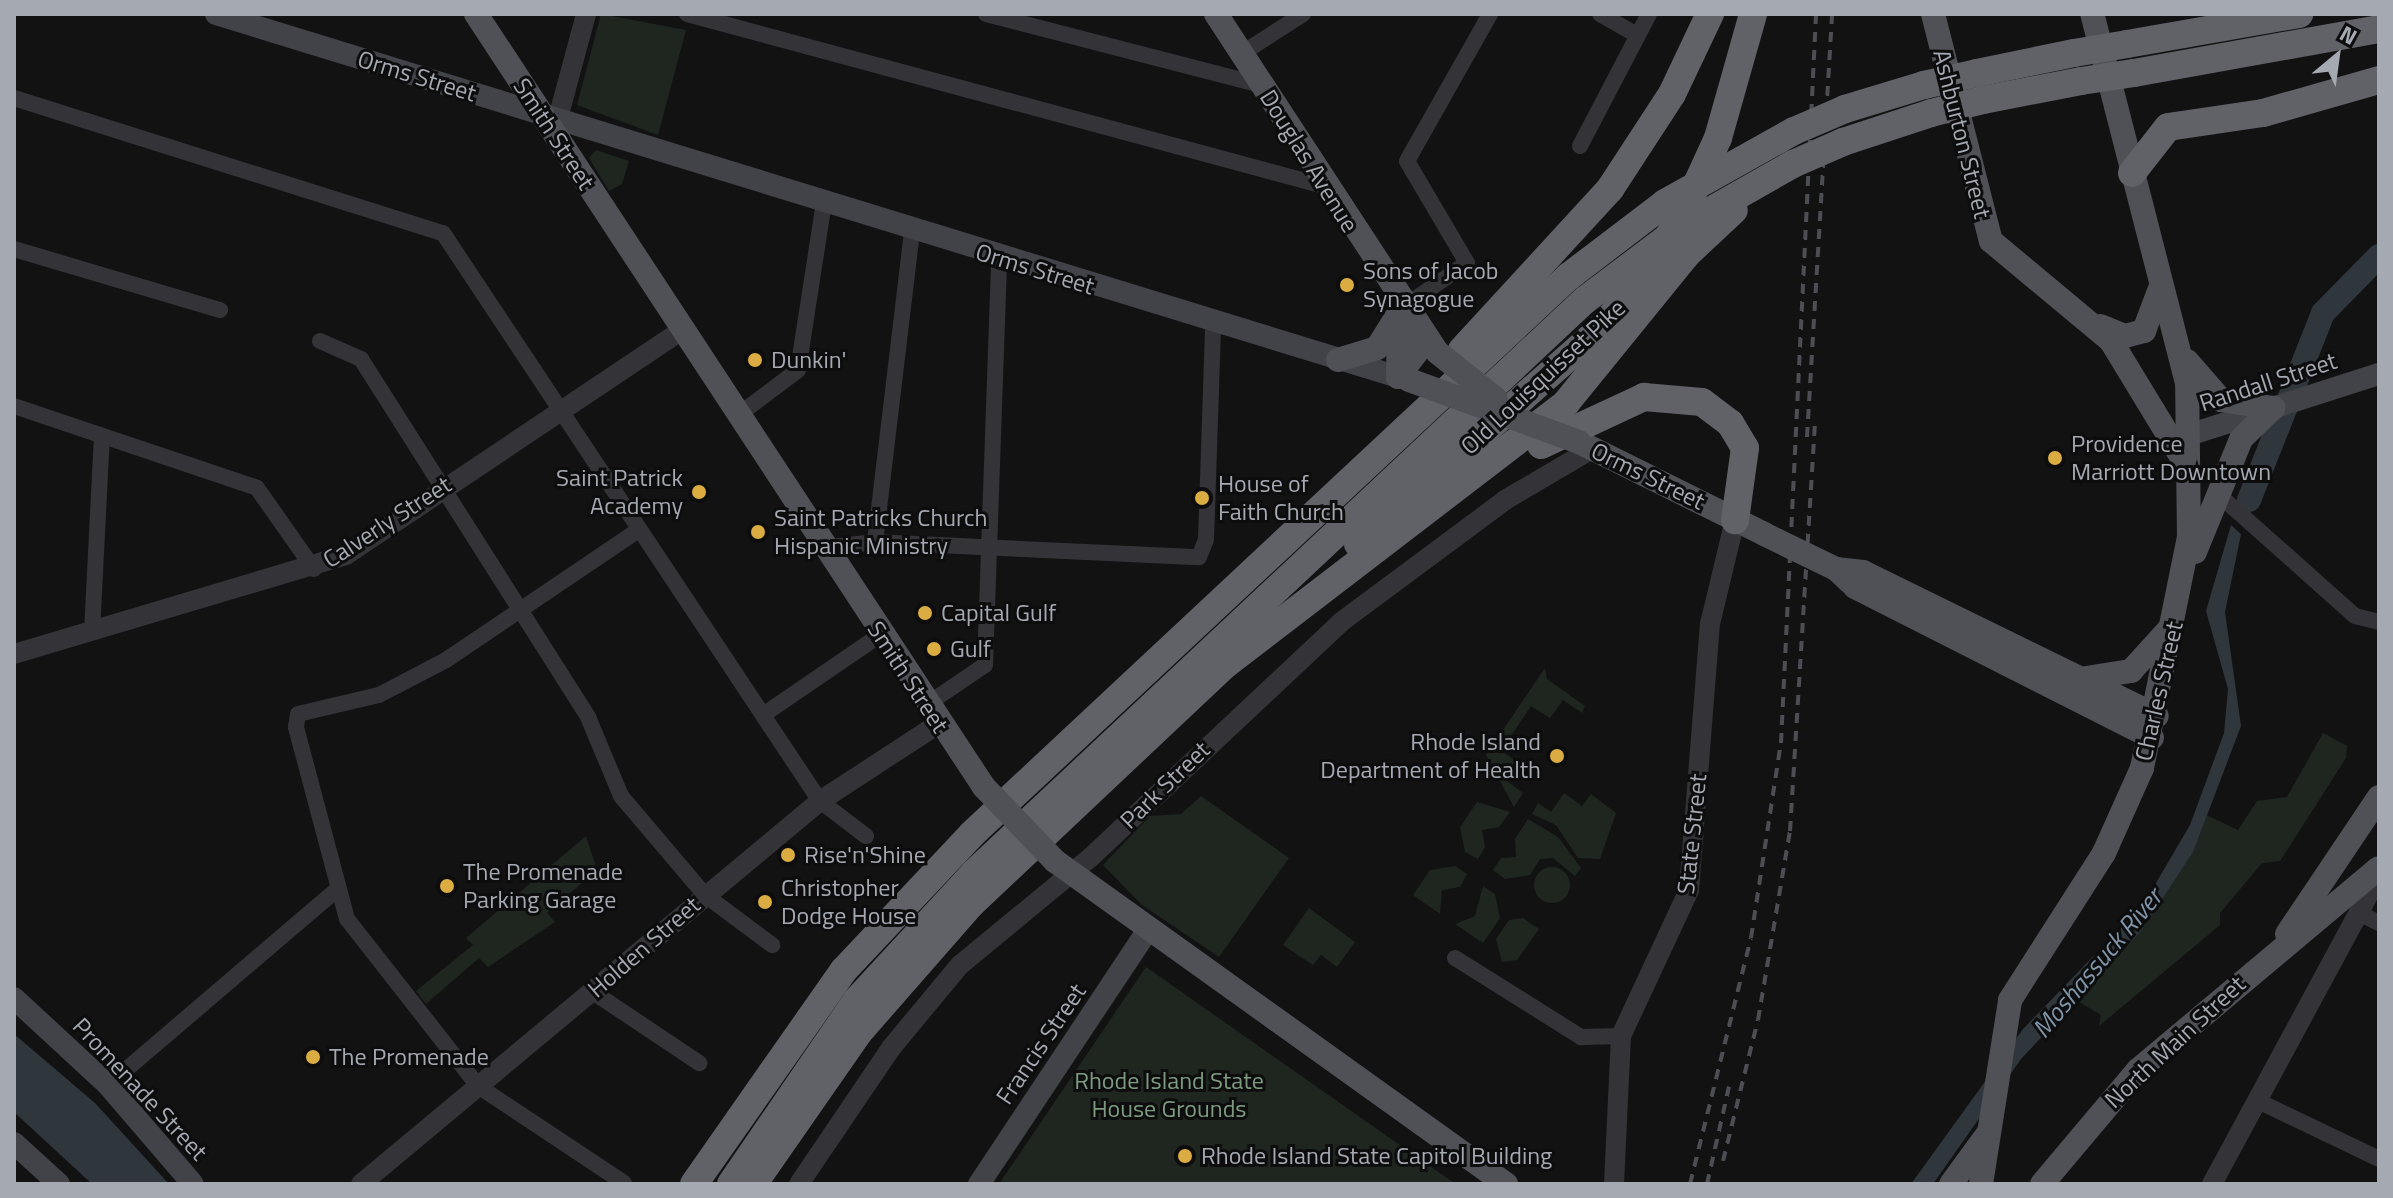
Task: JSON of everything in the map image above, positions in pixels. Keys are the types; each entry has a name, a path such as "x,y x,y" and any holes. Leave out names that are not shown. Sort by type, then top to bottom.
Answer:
{"highway":[{"path":"1252,571 1600,202 1667,104 1710,14"},
{"name":"Old Louisquisset Pike","path":"1225,665 1587,342 1635,289 1684,212 1718,138 1753,14"},
{"path":"672,1184 759,1087 904,902 1252,571 1588,260 1686,190 1794,131 1845,109 1977,73 2299,14"},
{"path":"731,1184 857,1000 975,872 1577,306 1682,227 1793,164 1843,142 1931,113 2081,81 2379,29"},
{"path":"2132,173 2168,127 2263,113 2379,80"},
{"path":"753,1184 859,1032 929,949 1225,665 1577,393 1694,246 1793,164"},
{"path":"1455,490 1610,409 1666,394 1713,407 1741,440 1747,470 1735,520"},
{"path":"694,1184 759,1087"}],"main road":[{"name":"Orms Street","path":"216,14 551,123 1521,416 1836,569 1855,587 2155,727"},
{"name":"Smith Street","path":"476,14 551,123 681,331 880,635 984,787 1062,868 1146,933 1506,1184"},
{"name":"Douglas Avenue","path":"1216,14 1407,316 1437,352 1521,416"},
{"name":"Ashburton Street","path":"1933,14 1985,226 1997,251 2088,318"},
{"name":"Charles Street","path":"1981,1184 2014,988 2108,846 2155,727 2184,572 2187,466 2182,437 2178,346 2092,14"},
{"path":"2088,318 2120,335 2144,331 2156,316 2159,276"},
{"path":"1338,360 1377,348 1407,316"},
{"path":"1403,379 1407,316"},
{"path":"2088,318 2130,365 2182,437"},
{"path":"2178,346 2221,400 2273,408"},
{"name":"Randall Street","path":"2182,437 2379,374"},
{"path":"2184,572 2244,433 2273,408"},
{"name":"Orms Street","path":"1836,569 1863,572 2077,676 2155,727"},
{"path":"2077,676 2125,674 2175,621"},
{"name":"North Main Street","path":"2265,960 2379,797"},
{"name":"North Main Street","path":"2042,1184 2138,1070 2265,960 2379,868"},
{"name":"Francis Street","path":"979,1184 1146,933"},
{"name":"Promenade Street","path":"14,998 108,1085 193,1184"},
{"name":"North Main Street","path":"2061,1184 2089,1126"},
{"path":"1951,1184 1992,1127"},
{"path":"14,1143 59,1184"}],"street":[{"path":"551,123 586,14"},
{"path":"687,14 1324,186"},
{"path":"986,14 1260,85"},
{"path":"1241,54 1303,14"},
{"path":"1407,316 1467,263 1407,161 1490,14"},
{"path":"1600,14 1637,35"},
{"path":"1580,146 1649,14"},
{"path":"14,98 443,233 820,801 866,836"},
{"path":"737,416 798,370 824,203"},
{"path":"875,542 912,230"},
{"path":"14,249 220,310"},
{"name":"Holden Street","path":"361,1184 705,895 932,714 985,665 999,257"},
{"path":"823,548 875,542 1195,558 1206,540 1213,324"},
{"name":"Calverly Street","path":"14,654 314,569 681,331"},
{"path":"320,341 361,359 588,717 621,796 705,895 772,945"},
{"path":"14,406 257,488 314,569"},
{"path":"92,632 102,436"},
{"name":"Park Street","path":"799,1184 935,991 1062,868 1351,614 1505,500 1586,446"},
{"path":"2218,494 2355,616 2378,623"},
{"name":"State Street","path":"1614,1184 1621,1036 1689,890 1710,624 1735,520"},
{"path":"624,1183 478,1086 347,919 335,891 298,714 379,695 521,610 639,530"},
{"path":"763,715 880,635"},
{"path":"2212,1184 2379,875"},
{"path":"108,1085 335,891"},
{"path":"2359,913 2379,923"},
{"path":"1455,958 1581,1037 1621,1036"},
{"path":"593,992 699,1063"},
{"path":"2256,1100 2379,1159"}],"green space":[{"path":"601,14 686,30 658,135 577,105"},
{"path":"596,150 629,161 622,184 609,191 589,158"},
{"path":"1545,668 1547,679 1585,706 1582,713 1563,700 1550,718 1531,706 1501,751 1519,763 1507,781 1523,793 1514,807 1486,755"},
{"path":"2323,733 2347,746 2346,758 2280,861 2262,863 2220,913 2220,925 2099,1026 2101,1015 2076,1000 2111,959 2202,813 2238,830 2257,801 2287,797"},
{"path":"1564,793 1582,806 1591,794 1616,813 1600,859 1578,858 1556,825 1532,814 1538,803 1551,812"},
{"path":"1201,796 1289,858 1219,957 1142,905 1103,865 1150,816 1181,814"},
{"path":"1477,802 1510,812 1499,827 1482,830 1485,847 1478,859 1465,852 1460,827"},
{"path":"1528,819 1558,837 1581,868 1575,876 1553,858 1540,859 1530,875 1505,879 1493,870 1501,858 1516,857 1515,839"},
{"path":"586,836 597,870 547,913 555,922 488,967 479,958 426,1004 416,991 473,945 466,938"},
{"path":"1455,866 1467,874 1460,887 1442,890 1440,914 1413,895 1430,870"},
{"path":"1552,867 1565,872 1570,885 1565,898 1552,903 1539,898 1534,885 1539,872"},
{"path":"1483,886 1495,894 1500,918 1483,943 1455,924 1475,916"},
{"path":"1309,908 1355,942 1337,967 1321,955 1313,965 1283,945"},
{"path":"1523,918 1539,929 1517,960 1502,962 1496,939 1509,920"},
{"name":"Rhode Island State House Grounds","path":"1146,967 1434,1169 1456,1184 999,1184"}],"water":[{"path":"2231,525 2241,534 2225,612 2241,726 2193,852 2141,931 2021,1059 1933,1184 1911,1184 2023,1029 2143,905 2190,825 2224,733 2228,689 2206,611"},
{"path":"14,1034 95,1103 169,1184 92,1184 14,1112"}],"waterway":[{"name":"Moshassuck River","path":"2249,500 2323,313 2379,256"}],"railway":[{"path":"1690,1184 1751,938 1781,743 1816,14"},
{"path":"1807,437 1832,14"},
{"path":"1723,1161 1758,1020 1790,831 1815,425"},
{"path":"1707,1184 1729,1086"}],"place":[{"name":"Sons of Jacob Synagogue","path":"1347,285"},
{"name":"Dunkin'","path":"755,360"},
{"name":"Providence Marriott Downtown","path":"2055,458"},
{"name":"Saint Patrick Academy","path":"699,492"},
{"name":"House of Faith Church","path":"1202,498"},
{"name":"Saint Patricks Church Hispanic Ministry","path":"758,532"},
{"name":"Capital Gulf","path":"925,613"},
{"name":"Gulf","path":"934,649"},
{"name":"Rhode Island Department of Health","path":"1557,756"},
{"name":"Rise'n'Shine","path":"788,855"},
{"name":"The Promenade Parking Garage","path":"447,886"},
{"name":"Christopher Dodge House","path":"765,902"},
{"name":"The Promenade","path":"313,1057"},
{"name":"Rhode Island State Capitol Building","path":"1185,1156"}]}
